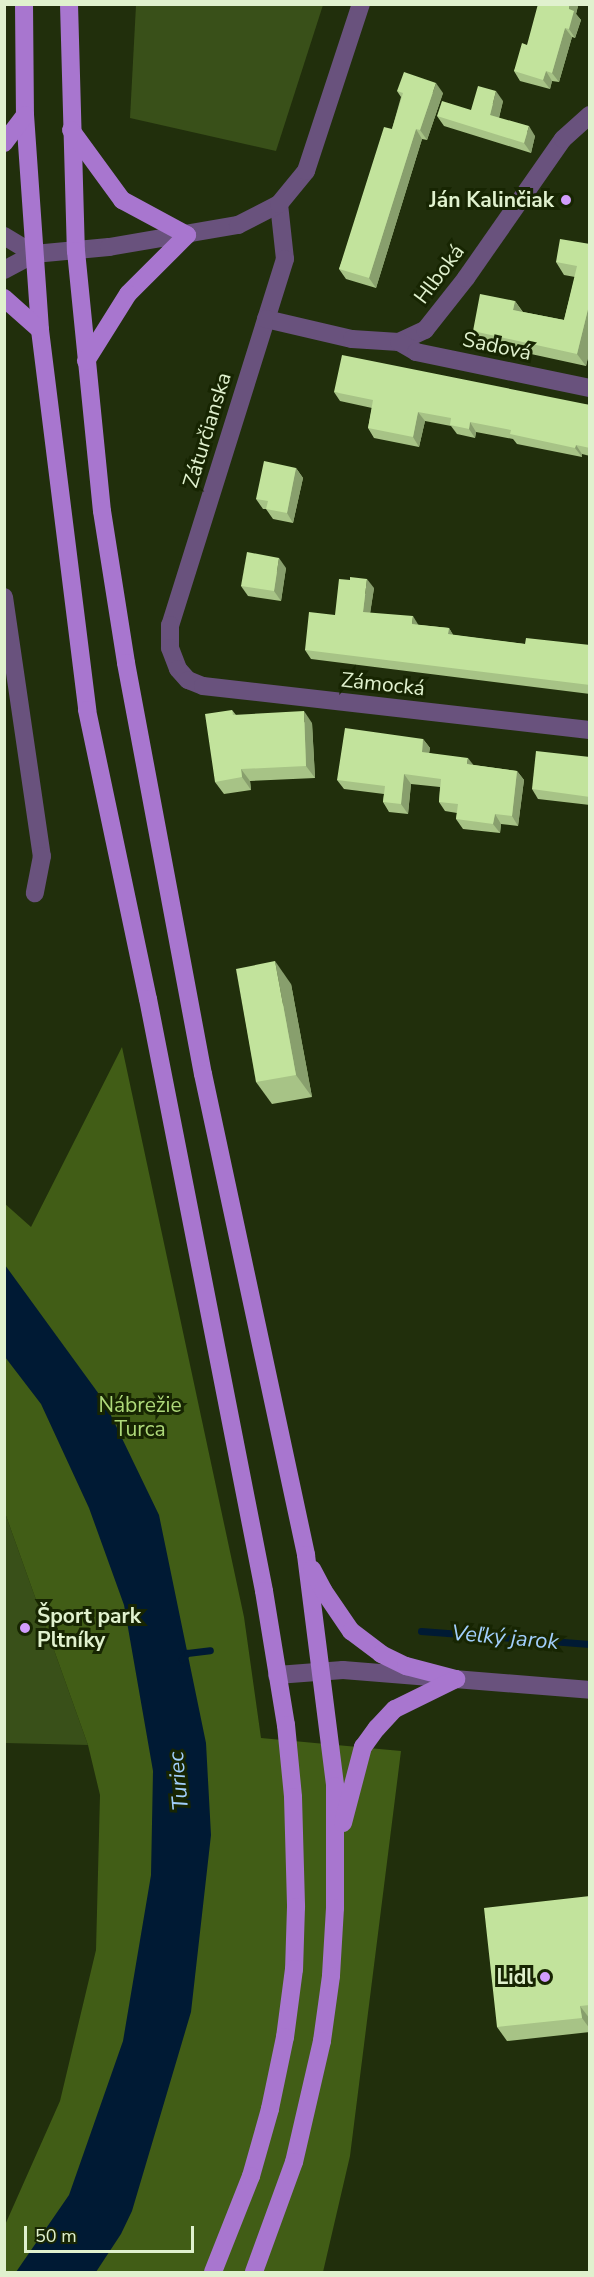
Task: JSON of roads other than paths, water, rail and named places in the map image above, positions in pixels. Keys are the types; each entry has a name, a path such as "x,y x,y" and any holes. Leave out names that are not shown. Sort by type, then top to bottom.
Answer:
{"main road":[{"path":"24,4 25,115 40,330 87,710 148,999 264,1591 286,1725 294,1819 296,1906 294,1969 285,2037 270,2109 248,2186 213,2272"},
{"path":"69,4 76,251 102,511 126,663 203,1074 306,1555 335,1786 337,1851 331,1976 314,2083 283,2198 254,2272"},
{"path":"4,143 25,115"},
{"path":"71,130 111,188 122,200 187,235 128,294 87,361"},
{"path":"4,298 40,330"},
{"path":"306,1555 323,1590 351,1631 381,1654 398,1662 456,1679"},
{"path":"337,1851 351,1785 363,1747 395,1709 456,1679"}],"street":[{"path":"4,270 34,254 76,251 238,225 279,204 306,171 361,4"},
{"name":"Hlboká","path":"399,342 424,330 439,315 563,140 590,115"},
{"name":"Záturčianska","path":"178,669 170,648 170,625 285,259 279,204"},
{"path":"4,236 34,254"},
{"path":"266,319 352,339 399,342"},
{"name":"Sadová","path":"399,342 416,352 590,388"},
{"path":"4,597 42,856 35,893"},
{"name":"Zámocká","path":"178,669 188,680 203,686 590,729"},
{"path":"278,1675 343,1670 590,1690"}],"water":[{"name":"Turiec","path":"5,1265 104,1401 159,1515 206,1743 211,1835 191,2012 132,2211 121,2234 96,2272 16,2272 69,2195 123,2041 151,1875 153,1771 124,1605 89,1508 41,1404 5,1357"}],"waterway":[{"name":"Veľký jarok","path":"421,1631 590,1644"},
{"name":"Veľký jarok","path":"182,1659 187,1653 210,1650"}],"place":[{"name":"Ján Kalinčiak","path":"566,200"},
{"name":"Šport park Pltníky","path":"25,1628"},
{"name":"Lidl","path":"545,1977"}],"park label":[{"name":"Nábrežie Turca","path":"140,1417"}]}
